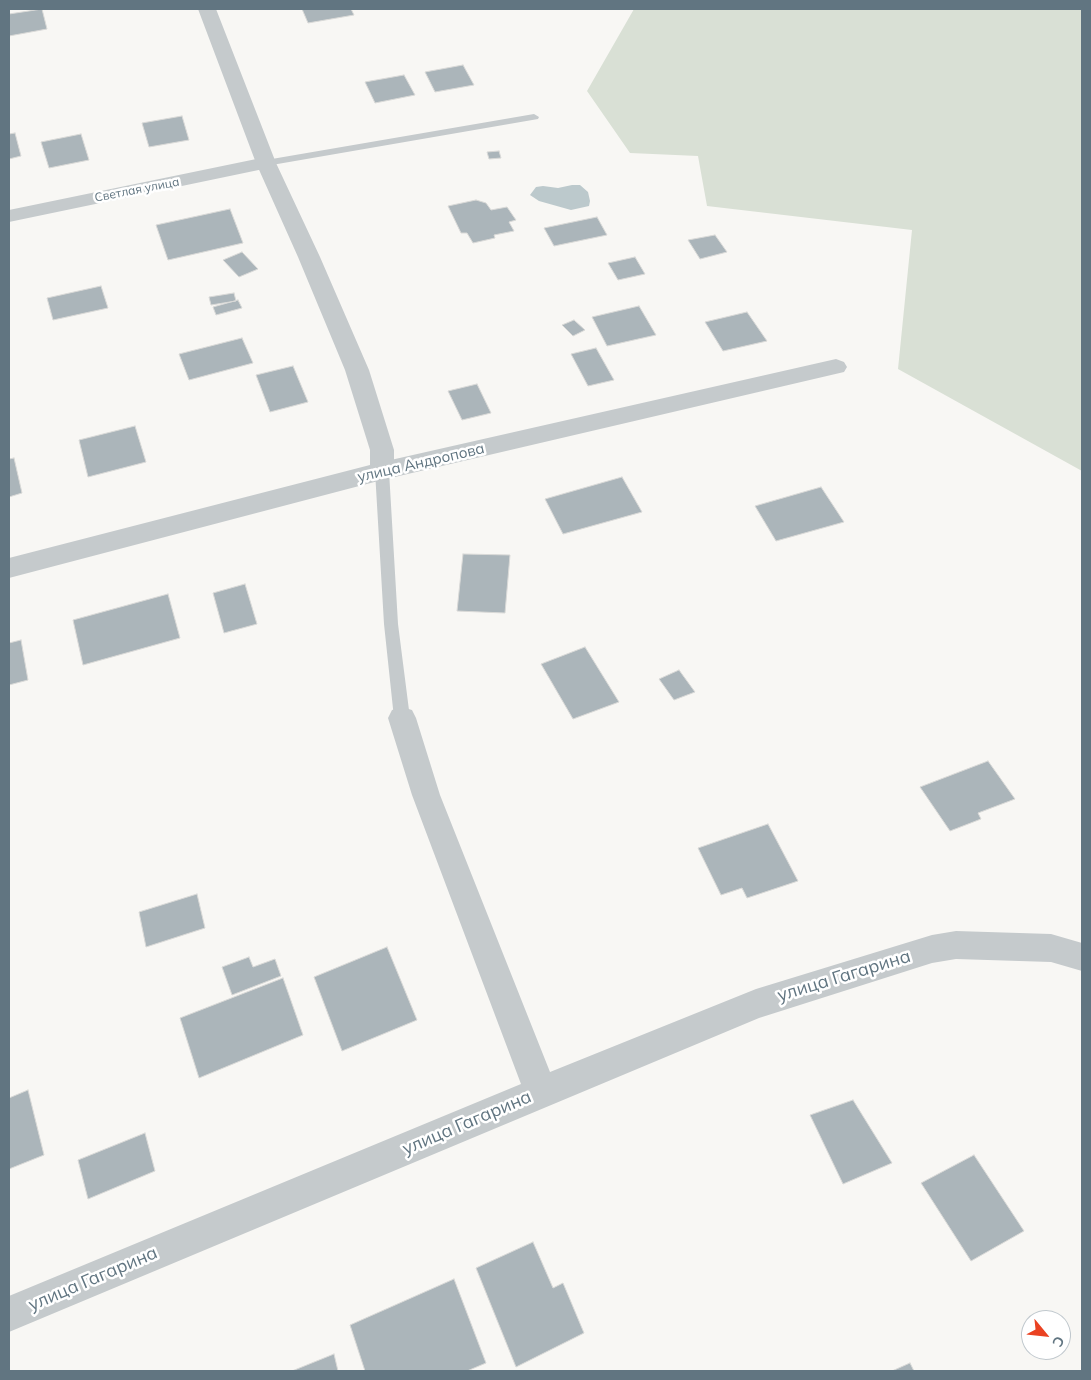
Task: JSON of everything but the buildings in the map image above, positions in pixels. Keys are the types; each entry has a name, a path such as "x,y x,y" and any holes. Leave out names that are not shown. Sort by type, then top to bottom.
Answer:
{"street":[{"path":"207,9 266,163 309,257 357,370 382,450 382,471"},
{"name":"Светлая улица","path":"9,216 266,163"},
{"name":"улица Андропова","path":"9,568 382,471 836,367"},
{"path":"402,718 426,795 541,1092"},
{"name":"улица Гагарина","path":"9,1314 756,1004 932,949 956,945 1051,948 1082,956"}],"lane":[{"path":"266,163 534,117"},
{"path":"382,471 391,624 402,718"}],"shaded area":[{"path":"634,9 1082,9 1082,471 898,369 912,230 707,206 698,156 630,153 587,91"},
{"path":"580,185 588,192 589,206 571,210 539,201 530,195 536,187 558,188"}]}
